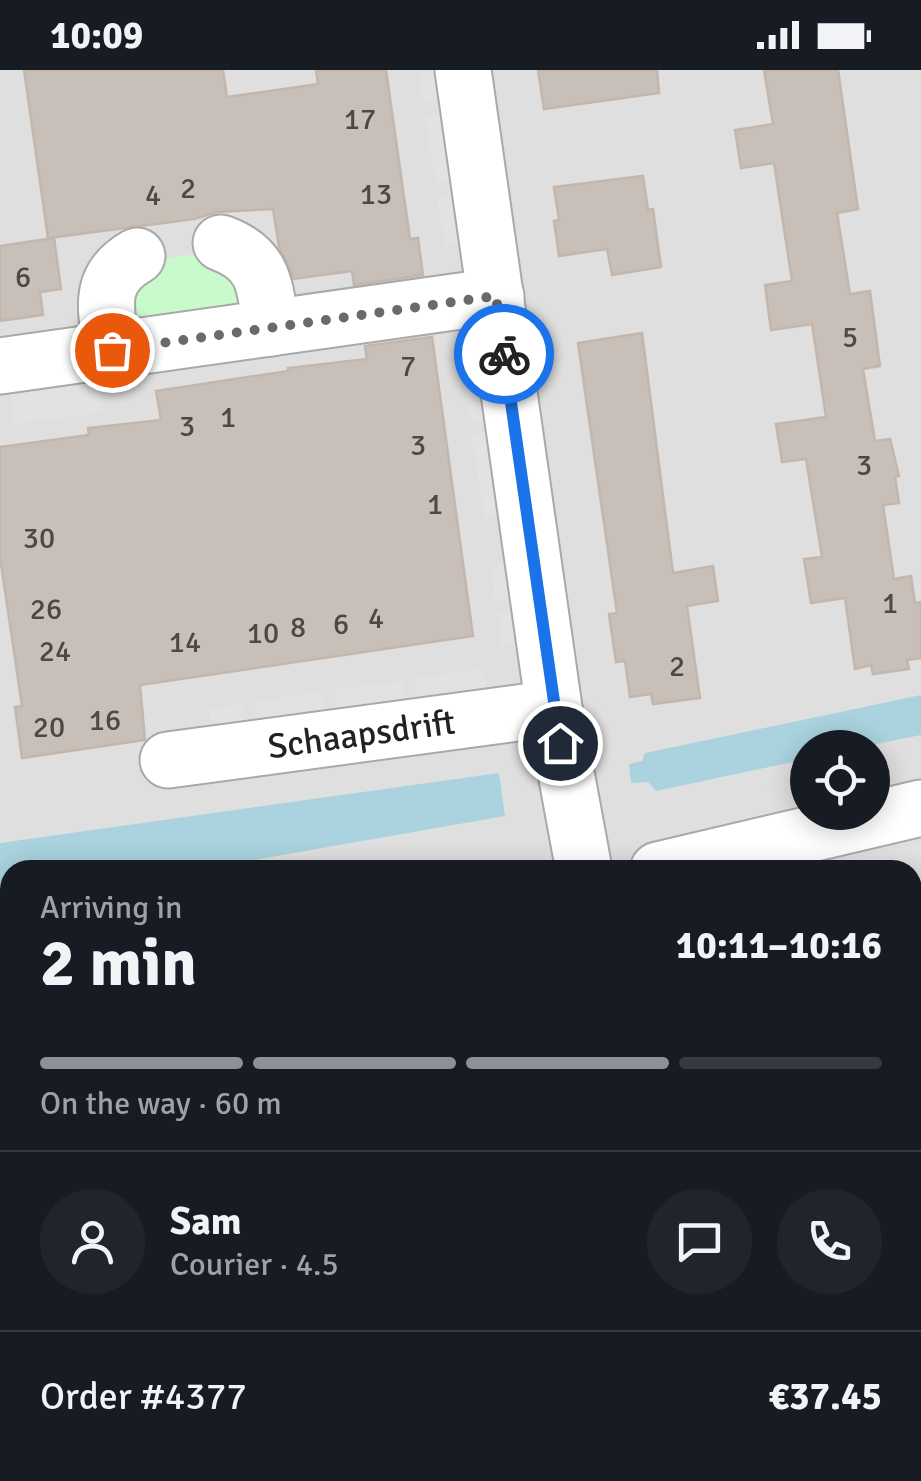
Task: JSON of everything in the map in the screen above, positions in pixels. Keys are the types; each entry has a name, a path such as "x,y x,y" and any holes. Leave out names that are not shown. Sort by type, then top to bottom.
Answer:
{"street":[{"path":"463,70 554,708 582,860"},
{"path":"220,243 238,249 254,262 265,286 271,328"},
{"path":"112,350 105,302 110,282 121,265 137,256"},
{"path":"0,366 496,296"},
{"name":"Schaapsdrift","path":"168,760 554,708"},
{"path":"742,860 818,851 921,808"}],"shaded area":[{"path":"0,70 921,70 921,860 0,860"},
{"path":"419,70 456,70 479,241 444,245 437,196 470,190 468,179 436,183 425,115 458,110 456,98 424,102"},
{"path":"498,365 522,529 516,515 484,518 472,435 505,429 506,421 502,418 471,422 463,372"},
{"path":"98,378 103,412 14,424 10,391"},
{"path":"527,559 536,641 502,646 498,612 530,607 527,594 495,600 491,566"},
{"path":"484,669 490,702 212,743 209,708 242,704 246,737 258,733 254,702 320,692 327,725 339,722 334,690 402,681 407,713 419,710 415,678"},
{"path":"921,843 921,855 899,860 850,859"}],"green space":[{"path":"218,251 251,308 135,324 120,313 141,262"}],"water":[{"path":"921,695 921,735 890,741 890,730 790,730 790,763 656,791 648,782 631,783 629,764 642,761 645,753"},
{"path":"499,773 505,816 254,860 0,860 0,843"}],"building":[{"path":"24,70 223,70 227,97 318,84 316,70 386,70 410,239 418,238 423,275 354,285 352,271 294,279 279,247 273,209 217,212 194,219 48,238"},
{"path":"538,70 657,70 659,93 544,109"},
{"path":"764,70 838,70 858,209 837,213 850,294 870,291 880,366 863,369 875,441 890,439 899,476 895,477 899,503 883,505 894,579 911,576 915,603 921,602 921,658 907,660 909,669 873,674 871,665 855,669 845,598 811,603 804,559 822,557 806,459 782,462 776,424 826,417 812,324 771,330 765,285 792,281 774,163 741,168 735,130 773,124"},
{"path":"643,176 648,210 653,209 661,267 612,275 607,249 559,256 554,187"},
{"path":"54,238 61,289 40,292 43,315 0,321 0,246"},
{"path":"642,333 673,573 713,566 718,601 687,606 700,698 653,704 651,694 630,697 625,661 616,662 609,614 617,613 578,343"},
{"path":"432,337 473,636 140,685 145,740 22,758 15,707 22,706 0,557 0,447 89,435 88,428 161,420 156,391 367,359 365,346"}],"way so far":[{"path":"112,350 496,296 504,354"}],"route":[{"path":"504,354 560,743"}]}
